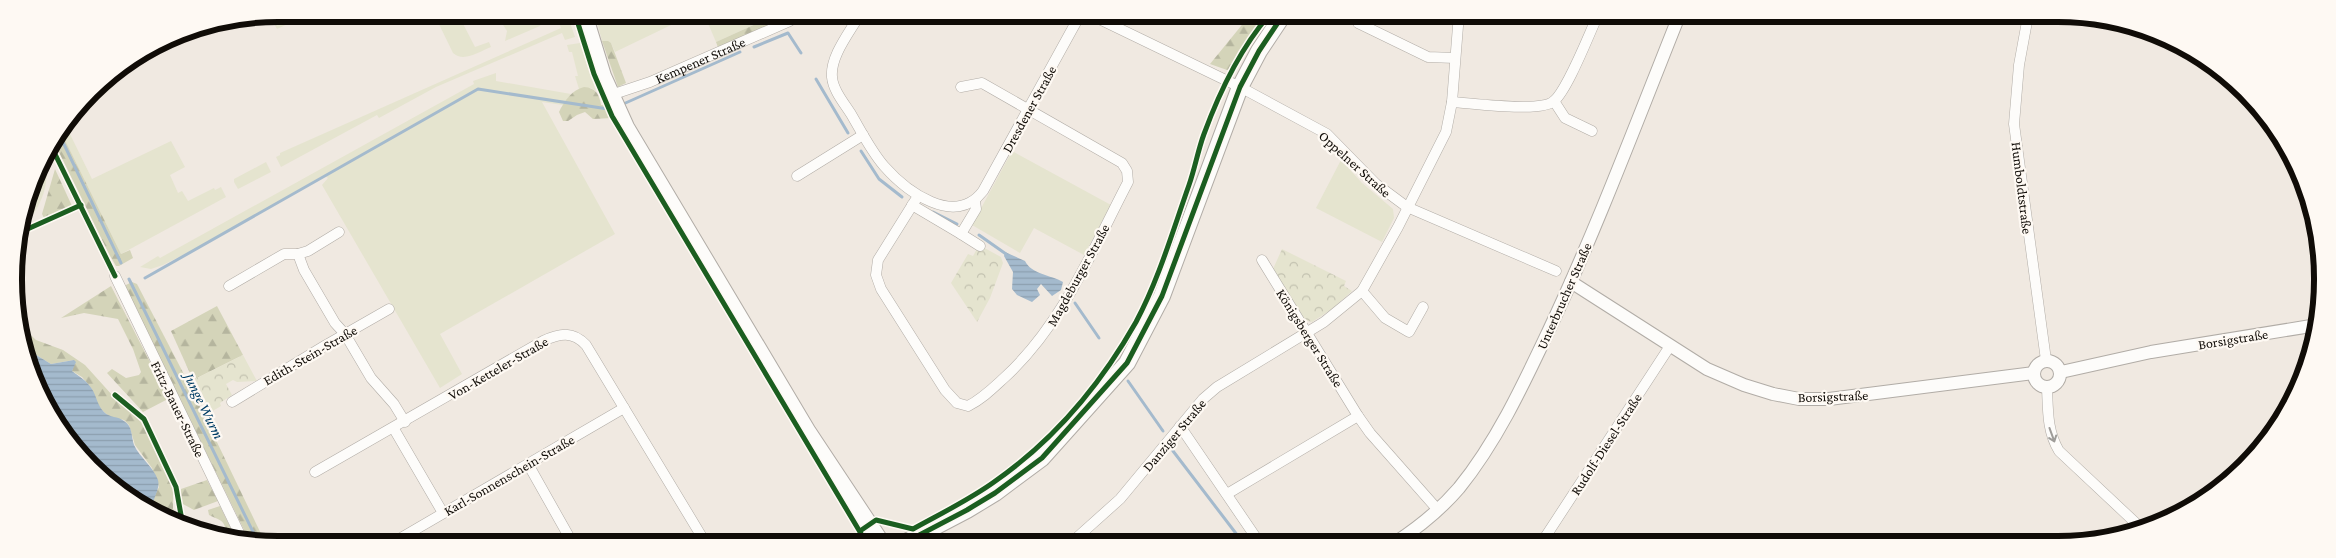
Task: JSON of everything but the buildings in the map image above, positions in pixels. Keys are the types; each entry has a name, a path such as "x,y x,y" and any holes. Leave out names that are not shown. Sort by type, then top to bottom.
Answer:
{"main road":[{"path":"587,22 610,93 620,114 808,432 837,472 875,536"},
{"path":"918,536 988,497 1042,458 1127,363 1162,296 1240,87 1259,51 1278,22"}],"street":[{"name":"Kempener Straße","path":"610,93 650,82 788,22"},
{"path":"855,22 837,53 832,77 837,91 884,165 918,196 940,205 958,208 975,201"},
{"name":"Dresdener Straße","path":"961,234 976,209 975,201 1076,22"},
{"path":"1105,22 1240,87"},
{"name":"Danziger Straße","path":"1079,536 1120,499 1203,399 1217,387 1307,332 1350,302 1362,291 1386,250 1446,132 1452,102 1460,22"},
{"path":"1452,102 1533,107 1554,101 1563,90 1595,22"},
{"name":"Unterbrucher Straße","path":"1404,536 1438,510 1469,474 1504,421 1572,282 1676,22"},
{"name":"Humboldtstraße","path":"2027,22 2019,65 2014,124 2046,360"},
{"path":"1358,23 1428,57 1455,58"},
{"name":"Magdeburger Straße","path":"918,196 878,260 876,275 881,289 946,390 957,403 968,406 981,400 1043,338 1063,307 1128,182 1128,171 1122,163 982,83 961,87"},
{"name":"Oppelner Straße","path":"1240,87 1326,134 1376,184 1407,207 1556,271"},
{"path":"1554,101 1564,118 1592,131"},
{"path":"797,176 864,135"},
{"path":"912,205 980,246"},
{"path":"229,286 284,254 298,254 308,250 339,232"},
{"path":"298,254 304,270 335,323 345,334 371,378 394,404 405,422"},
{"name":"Königsberger Straße","path":"1262,260 1358,416 1370,433 1438,510"},
{"name":"Fritz-Bauer-Straße","path":"115,276 238,532"},
{"name":"Borsigstraße","path":"1572,282 1707,369 1744,385 1773,394 1799,399 1864,396 2034,373"},
{"path":"1362,291 1385,318 1409,332 1423,307"},
{"name":"Edith-Stein-Straße","path":"232,402 389,309"},
{"name":"Borsigstraße","path":"2060,372 2151,352 2309,326"},
{"name":"Von-Ketteler-Straße","path":"315,472 394,429 543,341 554,336 568,334 579,338 586,346 702,536"},
{"name":"Rudolf-Diesel-Straße","path":"1546,536 1670,346"},
{"path":"2046,360 2057,364 2060,372 2057,383 2047,387 2039,384 2034,373 2037,365 2046,360"},
{"path":"2047,387 2049,426 2052,440 2060,451 2136,523"},
{"name":"Karl-Sonnenschein-Straße","path":"404,536 624,408"},
{"path":"1227,494 1358,416"},
{"path":"1180,426 1255,536"},
{"path":"394,429 443,513"},
{"path":"528,464 569,536"}],"green space":[{"path":"273,22 292,22 277,29"},
{"path":"438,22 462,22 475,47 489,42 491,47 467,57 457,56 453,53"},
{"path":"501,22 541,22 540,26 505,41 507,31"},
{"path":"558,22 570,22 575,37 565,40 562,33 436,87 379,118 377,115 281,167 276,157 280,153 561,28"},
{"path":"597,22 677,22 615,52 611,43 602,41"},
{"path":"707,22 760,22 716,42"},
{"path":"760,22 777,22 719,50 716,42"},
{"path":"1244,22 1260,22 1229,69 1210,64"},
{"path":"602,41 611,43 626,83 618,87"},
{"path":"580,43 596,91 591,88 579,89 575,76 578,76 572,52 569,52 567,45"},
{"path":"496,73 496,81 571,94 563,105 542,102 615,234 440,334 462,374 440,388 322,185 328,178 324,175 203,245 163,265 151,269 140,267 158,256 160,258 474,84 473,81"},
{"path":"584,87 596,92 601,105 608,106 609,112 612,112 612,118 593,119 585,112 568,121 563,121 559,112 564,103 572,93"},
{"path":"69,132 92,179 171,141 185,167 170,175 178,193 182,191 188,201 214,188 215,190 221,187 226,197 121,254 64,139"},
{"path":"64,139 121,254 130,250 133,258 116,266 58,150"},
{"path":"1012,151 1111,205 1084,255 1034,228 1020,253 972,225"},
{"path":"1341,160 1362,183 1393,209 1394,218 1382,242 1316,208"},
{"path":"266,162 271,172 238,189 234,179"},
{"path":"55,169 72,206 47,219 42,214"},
{"path":"46,172 46,185 40,203 30,218"},
{"path":"979,245 1001,257 1003,263 990,298 977,322 951,283 968,254 973,256"},
{"path":"1282,249 1346,281 1344,286 1352,291 1332,309 1312,322 1305,320 1273,269"},
{"path":"132,282 137,284 189,384 262,535 246,533 126,289 126,285"},
{"path":"111,286 167,395 166,400 143,412 107,373 112,369 126,378 139,375 141,372 133,349 118,319 84,313 61,318"},
{"path":"217,306 243,355 193,380 171,331"},
{"path":"28,332 36,340 63,350 85,365 113,396 142,423 151,438 173,489 173,509 177,514 153,502 159,487 152,468 135,445 129,425 124,420 110,417 97,404 92,389 82,377 72,371 74,360 51,364 34,353"},
{"path":"243,355 257,381 237,382 233,380 226,384 232,395 220,403 221,406 211,412 195,379"},
{"path":"207,480 218,501 194,510 181,503 181,489"},
{"path":"220,506 232,531 226,530 222,522 209,515 208,510"}],"water":[{"path":"1005,252 1025,261 1036,272 1063,282 1061,290 1052,296 1041,284 1037,289 1040,295 1032,302 1017,295 1012,289 1013,272 1004,256"},
{"path":"34,353 51,364 74,360 76,362 72,371 90,386 98,404 106,414 122,419 127,423 134,445 153,470 158,480 158,488 153,502 136,492 110,472 86,448 57,407 42,377"}],"waterway":[{"path":"754,47 788,33 801,53"},
{"path":"621,105 740,52"},
{"path":"816,79 848,133"},
{"path":"145,278 478,89 608,109 612,108"},
{"name":"Junge Wurm","path":"63,142 121,263"},
{"path":"861,151 879,179 902,197"},
{"path":"933,212 957,224"},
{"path":"979,235 1006,254"},
{"name":"Junge Wurm","path":"129,279 254,534"},
{"path":"1075,303 1099,338"},
{"path":"1128,381 1163,431"},
{"path":"1173,451 1238,536"}],"cycle path":[{"path":"578,22 594,74 612,116 862,536"},
{"path":"860,531 876,520 913,529 975,495 1016,466 1056,430 1091,389 1122,345 1152,289 1191,179 1210,118 1240,56 1264,22"},
{"path":"917,536 995,493 1042,458 1127,363 1162,296 1240,87 1259,51 1278,22"},
{"path":"55,154 115,276"},
{"path":"27,229 81,205"},
{"path":"115,395 144,419 176,487 181,515"}]}
